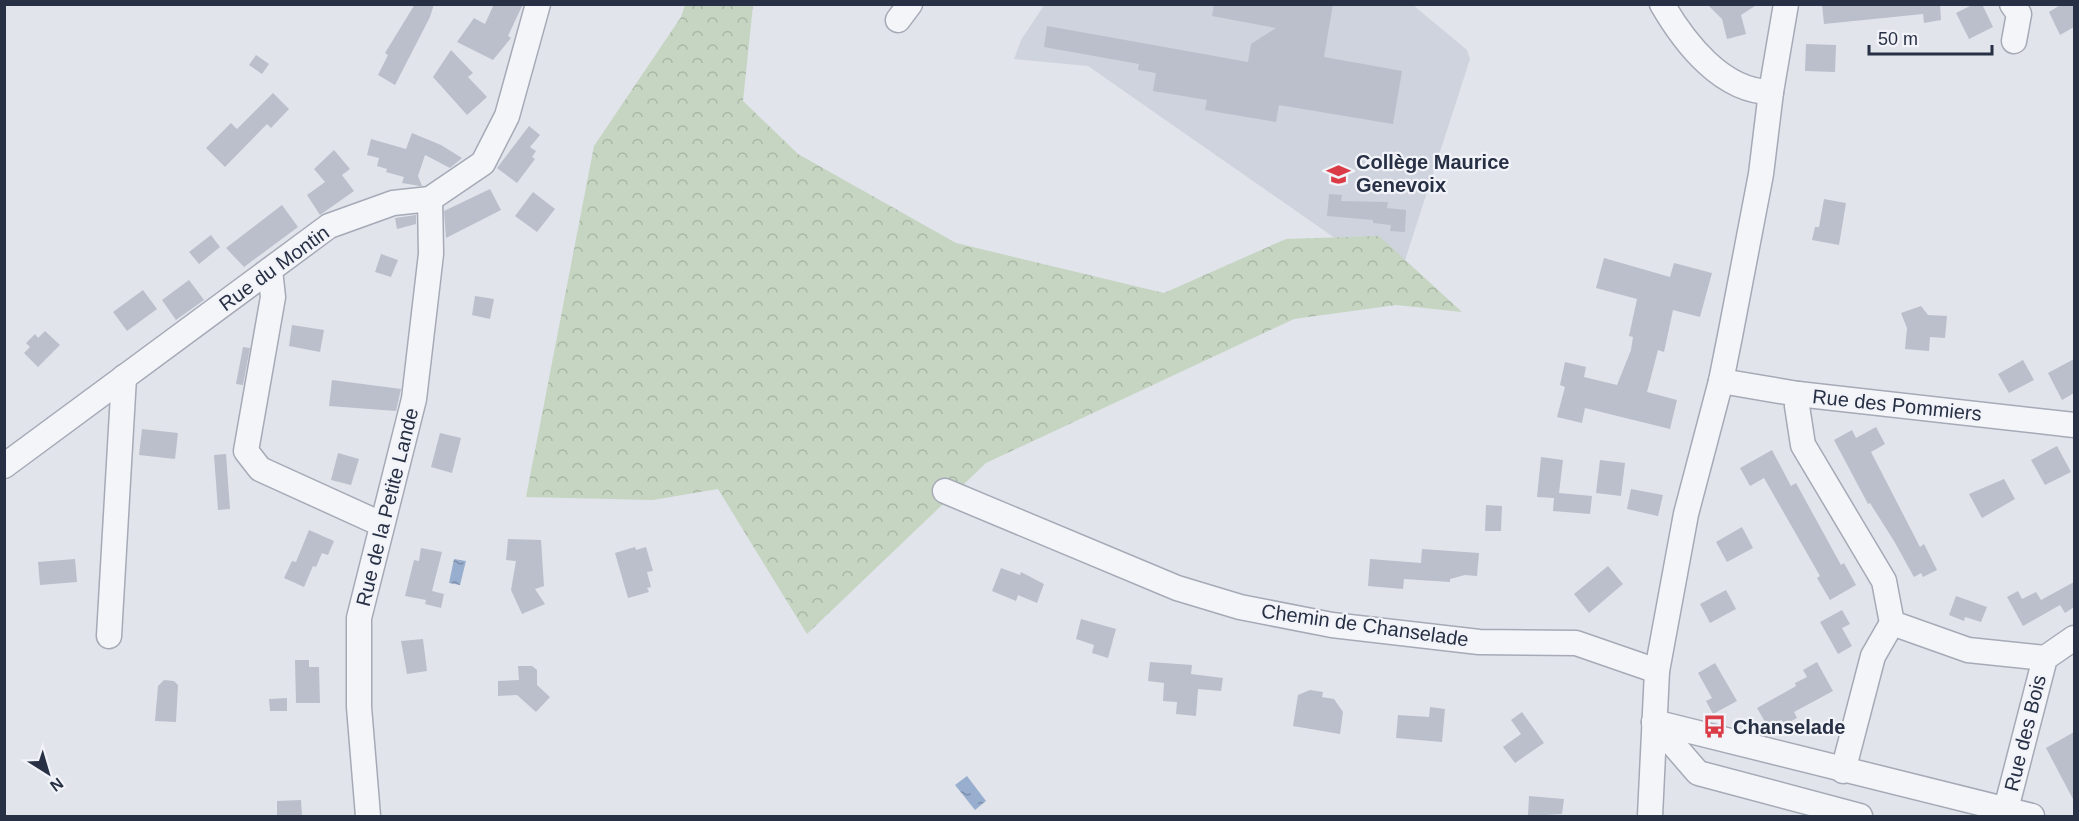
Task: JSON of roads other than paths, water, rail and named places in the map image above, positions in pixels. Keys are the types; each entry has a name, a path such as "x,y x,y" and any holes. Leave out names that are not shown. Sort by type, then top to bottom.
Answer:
{"street":[{"name":"Rue du Montin","path":"4,466 329,225 393,203 430,199 483,163 507,116 538,4"},
{"path":"1662,4 1680,35 1726,79 1762,92 1771,92"},
{"path":"1650,816 1657,671 1686,514 1721,381 1761,174 1771,92 1786,4"},
{"path":"2012,4 2019,14 2014,40"},
{"name":"Rue de la Petite Lande","path":"368,816 359,707 359,618 414,399 431,254 430,199"},
{"path":"270,270 273,297 246,451 260,469 381,524"},
{"path":"109,636 124,377"},
{"name":"Rue des Pommiers","path":"1721,381 1798,394 2074,425"},
{"path":"1798,394 1797,406 1803,445 1884,581 1892,623 1873,656 1843,771"},
{"name":"Chemin de Chanselade","path":"945,491 1177,588 1240,607 1332,625 1479,642 1576,643 1657,671"},
{"name":"Rue des Bois","path":"1892,623 1968,650 2044,658 2074,638"},
{"name":"Rue des Bois","path":"2006,809 2044,658"},
{"path":"1653,722 1843,771 2032,816"},
{"path":"1653,722 1698,773 1854,816"}],"water":[{"path":"454,559 466,561 460,585 449,583"},
{"path":"967,776 986,801 975,810 955,785"}],"place":[{"name":"Collège Maurice Genevoix","path":"1338,174"},
{"name":"Chanselade","path":"1715,727"}]}
